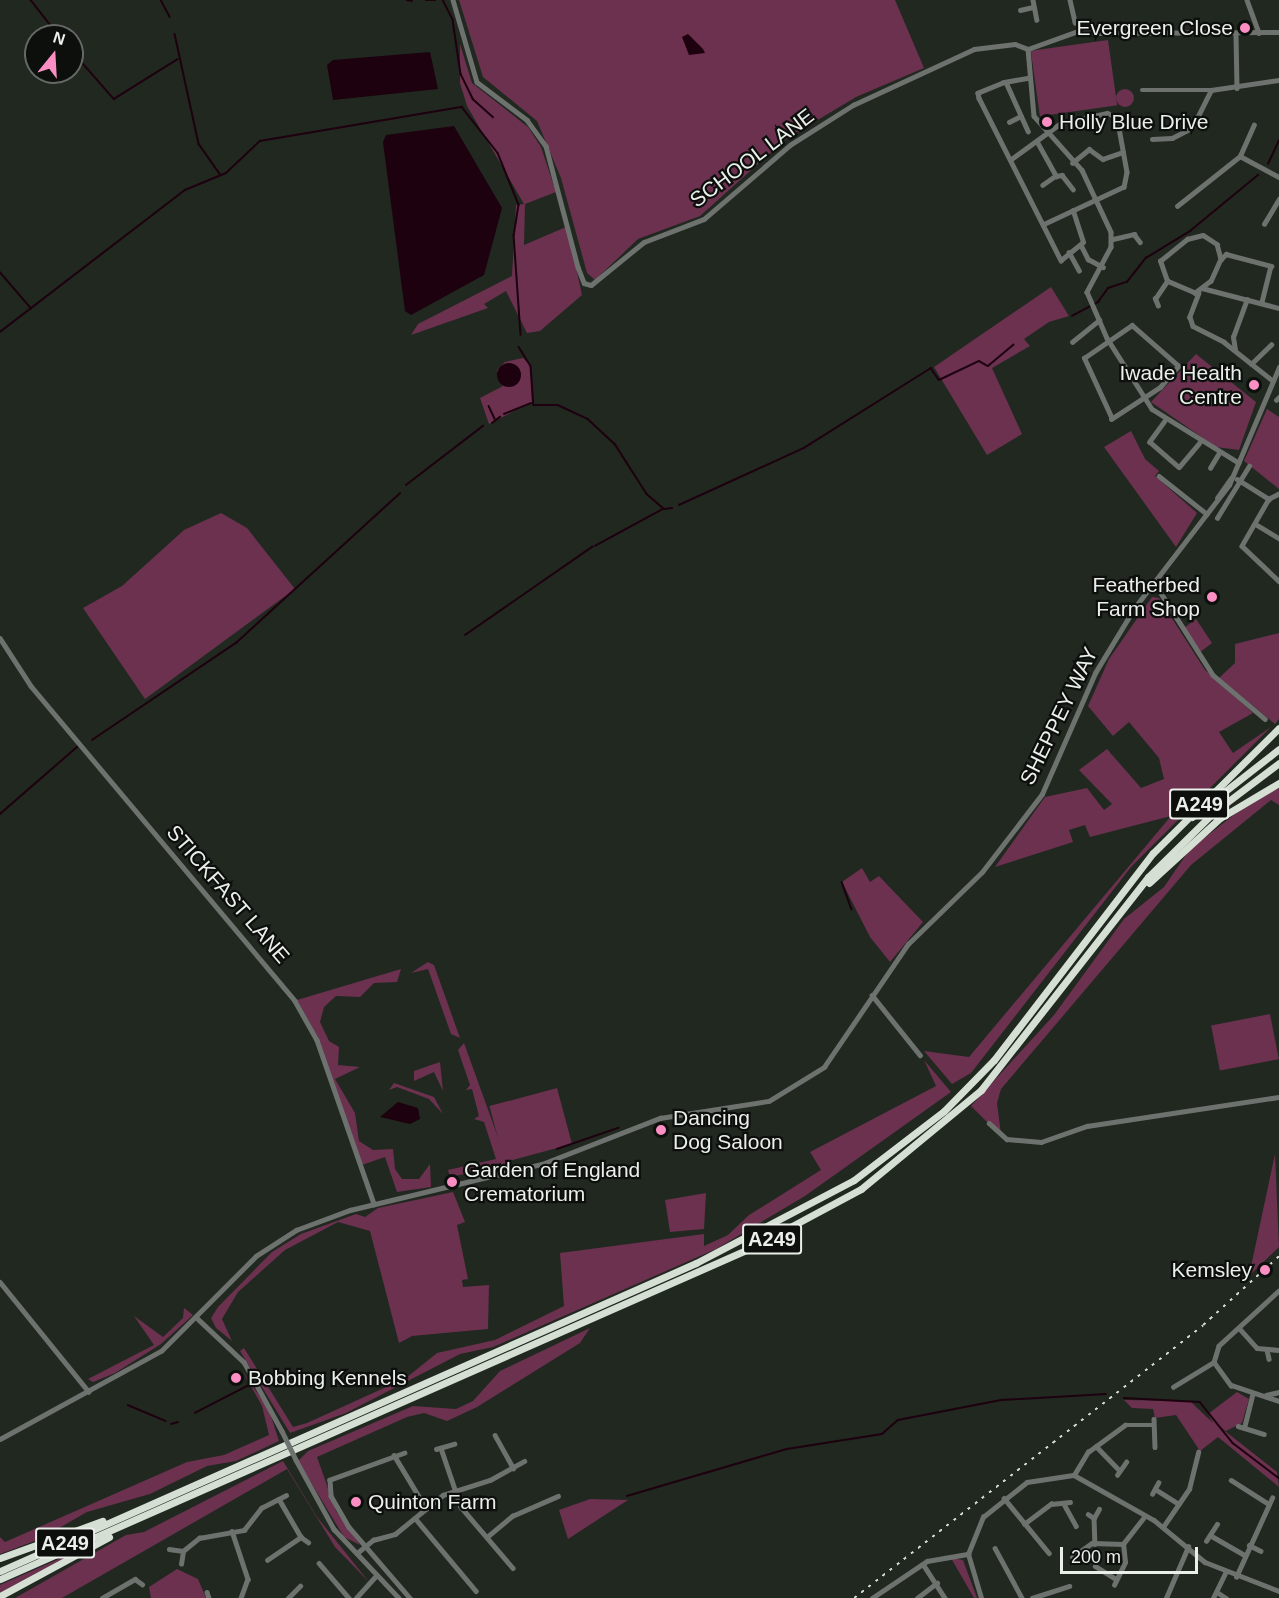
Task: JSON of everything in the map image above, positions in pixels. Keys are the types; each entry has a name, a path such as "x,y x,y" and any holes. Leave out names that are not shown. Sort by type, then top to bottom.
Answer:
{"highway":[{"name":"A249","path":"0,1571 736,1245 854,1180 944,1111 994,1060 1126,886 1174,829 1279,728"},
{"name":"A249","path":"1126,886 1198,812 1279,749"},
{"name":"A249","path":"0,1579 751,1248 861,1189 950,1120 1004,1066 1136,892 1194,830 1279,763"},
{"name":"A249","path":"1136,892 1220,818 1279,783"},
{"path":"0,1558 129,1514"},
{"path":"0,1596 129,1524"}],"street":[{"name":"SCHOOL LANE","path":"453,0 477,82 527,120 546,146 578,267 584,283 591,285 644,242 704,219 790,145 853,105 974,49 1015,44 1028,49 1081,30 1112,35 1236,35 1279,32"},
{"path":"1033,0 1037,20"},
{"path":"1070,0 1081,30"},
{"path":"1247,0 1259,33"},
{"path":"1020,10 1033,8"},
{"path":"1236,35 1237,88"},
{"path":"1028,49 1034,116 1072,164 1082,170 1113,239 1103,267 1088,297 1107,338 1144,395 1165,421 1199,443 1239,463"},
{"path":"1029,78 1006,82 978,93 979,98 1061,260 1081,245 1084,235 1073,211"},
{"path":"1142,90 1211,90 1237,88 1279,80"},
{"path":"1006,82 1028,131"},
{"path":"1152,139 1172,138 1192,128 1211,90"},
{"path":"1010,160 1038,143 1048,132 1075,117 1112,113 1117,117 1123,152 1124,187 1043,225"},
{"path":"1009,122 1021,116"},
{"path":"1177,206 1240,156 1254,125"},
{"path":"1038,143 1056,176"},
{"path":"1072,164 1089,149 1103,159 1123,152"},
{"path":"1240,156 1279,177"},
{"path":"1043,185 1056,176 1062,175 1073,189"},
{"path":"1264,224 1279,199"},
{"path":"1113,239 1134,234 1140,242"},
{"path":"1167,281 1160,261 1187,239 1203,235 1211,239 1221,258"},
{"path":"1081,245 1088,259 1103,267"},
{"path":"1069,252 1079,270"},
{"path":"1262,303 1271,267 1226,254 1200,290 1190,317 1193,326 1224,342 1272,380"},
{"path":"1167,281 1279,308"},
{"path":"1158,306 1155,299 1167,281"},
{"path":"1235,350 1233,337 1246,299"},
{"path":"1072,342 1099,320"},
{"path":"1132,326 1177,362 1177,371 1161,387 1144,395 1117,418 1107,416 1084,360 1107,338 1132,326"},
{"path":"1224,342 1233,337"},
{"path":"1251,364 1271,345"},
{"path":"1269,499 1233,476 1279,367"},
{"path":"1165,421 1150,442 1179,467 1199,443"},
{"path":"1210,468 1219,453"},
{"path":"1217,518 1249,466"},
{"path":"1159,476 1183,499 1207,514"},
{"name":"SHEPPEY WAY","path":"0,1439 142,1363 198,1319 275,1241 323,1219 374,1204 542,1164 660,1118 769,1101 831,1060 908,944 982,872 1042,794 1095,673 1154,582 1207,514 1233,476"},
{"path":"1279,494 1269,499 1243,550 1279,581"},
{"path":"1257,525 1279,538"},
{"path":"1154,582 1213,675 1264,719"},
{"name":"STICKFAST LANE","path":"0,638 31,686 220,905 294,1001 317,1040 374,1204"},
{"path":"872,995 920,1055"},
{"path":"989,1123 1007,1139 1041,1142 1087,1126 1279,1097"},
{"path":"0,1282 89,1392"},
{"path":"1173,1387 1214,1362 1219,1346 1279,1291"},
{"path":"1270,1293 1275,1297"},
{"path":"198,1319 244,1362 324,1514 375,1577 399,1598"},
{"path":"1240,1329 1254,1346 1267,1350 1279,1350"},
{"path":"1267,1350 1269,1359"},
{"path":"1214,1362 1227,1382 1252,1395 1279,1401"},
{"path":"1181,1382 1186,1387"},
{"path":"1261,1396 1279,1392"},
{"path":"1244,1428 1252,1395"},
{"path":"1074,1475 1096,1446 1125,1425 1154,1422 1155,1447"},
{"path":"1238,1426 1264,1434"},
{"path":"495,1435 513,1468"},
{"path":"454,1444 439,1449 453,1493 513,1568"},
{"path":"1096,1446 1119,1470"},
{"path":"1164,1527 1179,1504 1198,1452"},
{"path":"405,1453 384,1457 330,1480 337,1509 364,1546 410,1598"},
{"path":"394,1455 426,1508"},
{"path":"357,1553 364,1546 415,1518 426,1508 453,1493 513,1468 524,1461"},
{"path":"1116,1476 1126,1462"},
{"path":"1188,1467 1194,1468"},
{"path":"981,1598 968,1554 977,1527 1004,1498 1028,1482 1074,1475 1164,1527 1225,1573 1279,1589"},
{"path":"1231,1480 1239,1481 1269,1504"},
{"path":"1158,1483 1153,1491 1179,1504"},
{"path":"169,1549 183,1551 206,1536 244,1530 261,1508 286,1495"},
{"path":"487,1537 512,1516 558,1496"},
{"path":"1004,1498 1049,1553"},
{"path":"1236,1577 1244,1555 1272,1498"},
{"path":"279,1499 301,1537 308,1542"},
{"path":"1024,1524 1051,1504 1070,1502"},
{"path":"1064,1504 1076,1526"},
{"path":"1095,1544 1094,1518 1099,1509"},
{"path":"1088,1514 1094,1518"},
{"path":"1114,1586 1125,1562 1123,1544 1144,1517"},
{"path":"415,1518 476,1591"},
{"path":"1206,1541 1217,1524"},
{"path":"232,1531 248,1579 241,1598"},
{"path":"1210,1535 1244,1555"},
{"path":"267,1560 301,1537"},
{"path":"1072,1557 1095,1544 1123,1544"},
{"path":"271,1545 276,1553"},
{"path":"1249,1545 1262,1551"},
{"path":"1166,1598 1177,1565 1188,1547"},
{"path":"995,1548 994,1557 1022,1598"},
{"path":"1039,1554 1044,1549"},
{"path":"181,1564 183,1551"},
{"path":"872,1598 922,1564 968,1554"},
{"path":"319,1563 349,1598"},
{"path":"922,1564 945,1598"},
{"path":"1169,1565 1177,1565"},
{"path":"1095,1566 1116,1579"},
{"path":"135,1572 135,1579"},
{"path":"1213,1598 1225,1573"},
{"path":"356,1598 375,1577"},
{"path":"135,1579 142,1584"},
{"path":"102,1598 113,1595 135,1579"},
{"path":"917,1598 937,1584"},
{"path":"288,1598 289,1590 300,1586"},
{"path":"1032,1598 1068,1586"},
{"path":"1217,1592 1226,1598"}],"shaded area":[{"path":"459,0 895,0 924,68 856,97 786,139 700,216 638,239 595,280 587,273 561,178 537,121 483,77"},
{"path":"688,34 705,53 689,55 682,37"},
{"path":"1108,40 1117,105 1040,116 1031,51"},
{"path":"460,44 472,83 528,127 541,147 556,192 525,204 524,245 566,227 570,239 582,295 540,331 527,333 506,291 484,304 488,308 411,335 418,324 512,276 516,205 524,204 467,106 460,83"},
{"path":"430,52 438,89 333,100 327,65 333,60"},
{"path":"1125,89 1131,92 1134,98 1131,104 1125,107 1119,104 1116,98 1119,92"},
{"path":"454,126 502,208 484,275 411,315 405,311 383,142 386,135"},
{"path":"1051,287 1069,316 1049,322 1024,339 1030,346 992,368 1022,434 987,455 934,367"},
{"path":"1196,354 1256,402 1239,450 1216,447 1151,402"},
{"path":"523,358 531,366 532,402 489,424 480,398 503,386 497,370 505,362"},
{"path":"509,363 514,364 520,370 520,380 514,386 509,387 504,386 498,380 497,375 498,370 504,364"},
{"path":"1267,409 1279,417 1279,489 1244,461"},
{"path":"1131,431 1145,459 1159,471 1155,476 1197,513 1176,547 1104,447"},
{"path":"221,513 247,528 295,589 145,699 83,608 122,586 184,530"},
{"path":"1152,597 1159,598 1205,670 1253,713 1219,732 1233,753 1271,727 1131,867 971,1073 952,1084 924,1051 969,1057 1171,816 1090,837 1085,825 1069,830 1073,842 995,867 1045,797 1087,788 1104,810 1112,804 1079,770 1107,749 1141,788 1164,779 1159,758 1129,722 1113,736 1088,706 1109,659"},
{"path":"1196,619 1212,643 1199,653 1184,628"},
{"path":"1279,633 1279,719 1275,724 1219,678 1235,663 1235,644"},
{"path":"1279,788 1279,805 1271,800 1191,865 1001,1089 997,1103 1001,1134 971,1106 1054,1015 1124,919 1164,887 1190,849 1248,804"},
{"path":"862,868 870,882 879,876 923,922 890,962 870,937 842,882"},
{"path":"428,962 434,965 460,1038 451,1034 428,969 411,973"},
{"path":"401,969 397,982 374,983 360,997 336,996 324,1007 320,1022 329,1041 339,1047 338,1065 360,1067 335,1079 355,1113 359,1141 373,1150 393,1149 395,1169 402,1179 419,1179 430,1164 431,1187 397,1192 385,1157 362,1165 319,1039 297,1000"},
{"path":"1270,1014 1279,1059 1220,1071 1211,1025"},
{"path":"464,1043 508,1165 450,1177 448,1170 496,1159 484,1122 474,1119 479,1116 472,1089 466,1090 470,1085 458,1050"},
{"path":"924,1060 951,1092 805,1196 716,1249 493,1347 460,1354 346,1413 290,1433 240,1351 244,1348 293,1427 307,1423 406,1378 437,1353 495,1340 564,1306 560,1253 704,1234 704,1246 728,1235 749,1215 821,1170 810,1152 936,1086"},
{"path":"440,1062 443,1091 434,1072 414,1081 414,1071"},
{"path":"394,1083 434,1097 443,1114 429,1099 397,1087 389,1090"},
{"path":"557,1088 572,1144 504,1162 489,1106"},
{"path":"398,1102 418,1108 420,1119 410,1124 380,1117"},
{"path":"1275,1154 1279,1247 1249,1276"},
{"path":"453,1192 465,1222 457,1225 468,1279 462,1280 463,1287 489,1285 488,1329 412,1336 399,1343 370,1231 338,1222 285,1250 238,1292 222,1319 232,1341 216,1328 211,1318 218,1307 272,1252 301,1234 356,1214 365,1217 378,1208"},
{"path":"706,1193 704,1229 670,1232 665,1200"},
{"path":"184,1308 193,1315 161,1344 115,1373 93,1382 88,1379 154,1345 134,1316 163,1337 183,1318"},
{"path":"590,1328 580,1343 477,1407 447,1421 424,1413 407,1417 317,1457 336,1511 360,1545 344,1537 298,1461 308,1451 413,1406 456,1409 473,1401 500,1371"},
{"path":"242,1370 269,1410 279,1441 236,1461 207,1466 150,1494 87,1512 40,1539 0,1554 0,1537 5,1542 187,1462 224,1455 269,1435 262,1406"},
{"path":"1237,1392 1249,1399 1242,1423 1226,1431 1216,1424 1277,1472 1279,1487 1218,1437 1200,1451 1176,1415 1155,1418 1153,1409 1132,1408 1124,1400 1190,1401 1213,1423 1208,1414"},
{"path":"283,1461 317,1517 369,1582 335,1547 287,1469 62,1598 15,1598 126,1535 144,1532"},
{"path":"590,1499 628,1500 568,1539 559,1510"},
{"path":"79,1550 0,1593 0,1585"},
{"path":"951,1558 963,1560 977,1598 974,1598"},
{"path":"177,1569 198,1579 206,1598 151,1598 149,1587"}],"waterway":[{"path":"31,0 50,24"},
{"path":"161,0 170,17"},
{"path":"407,0 412,1"},
{"path":"426,0 435,0"},
{"path":"443,0 453,20 461,74 473,99 493,117"},
{"path":"175,34 199,144 220,174"},
{"path":"84,65 114,99 178,59"},
{"path":"0,332 185,190 226,173 260,141 462,107 498,153 519,205 514,235 521,335"},
{"path":"1268,164 1279,140"},
{"path":"1072,316 1098,302 1108,288 1127,282 1146,258 1190,231 1258,175"},
{"path":"0,272 31,308"},
{"path":"679,505 804,448 931,368 939,380 979,361 988,366 1013,345"},
{"path":"519,347 531,366 534,405 558,405 588,419 615,444 647,494 664,509 672,508"},
{"path":"504,414 531,403"},
{"path":"489,406 495,419"},
{"path":"492,423 500,417"},
{"path":"406,485 483,426"},
{"path":"92,740 236,643 400,493"},
{"path":"595,546 663,509"},
{"path":"465,635 592,547"},
{"path":"0,814 77,747"},
{"path":"842,882 852,909"},
{"path":"557,1149 618,1128"},
{"path":"195,1413 247,1386"},
{"path":"627,1496 787,1449 882,1434 898,1420 1002,1400 1106,1394"},
{"path":"1124,1398 1200,1402 1233,1443 1279,1478"},
{"path":"128,1405 166,1421"},
{"path":"171,1424 178,1422"}],"railway":[{"path":"854,1598 1203,1325 1279,1256"}],"place":[{"name":"Evergreen Close","path":"1245,28"},
{"name":"Holly Blue Drive","path":"1047,122"},
{"name":"Iwade Health Centre","path":"1254,385"},
{"name":"Featherbed Farm Shop","path":"1212,597"},
{"name":"Dancing Dog Saloon","path":"661,1130"},
{"name":"Garden of England Crematorium","path":"452,1182"},
{"name":"Kemsley","path":"1265,1270"},
{"name":"Bobbing Kennels","path":"236,1378"},
{"name":"Quinton Farm","path":"356,1502"}]}
